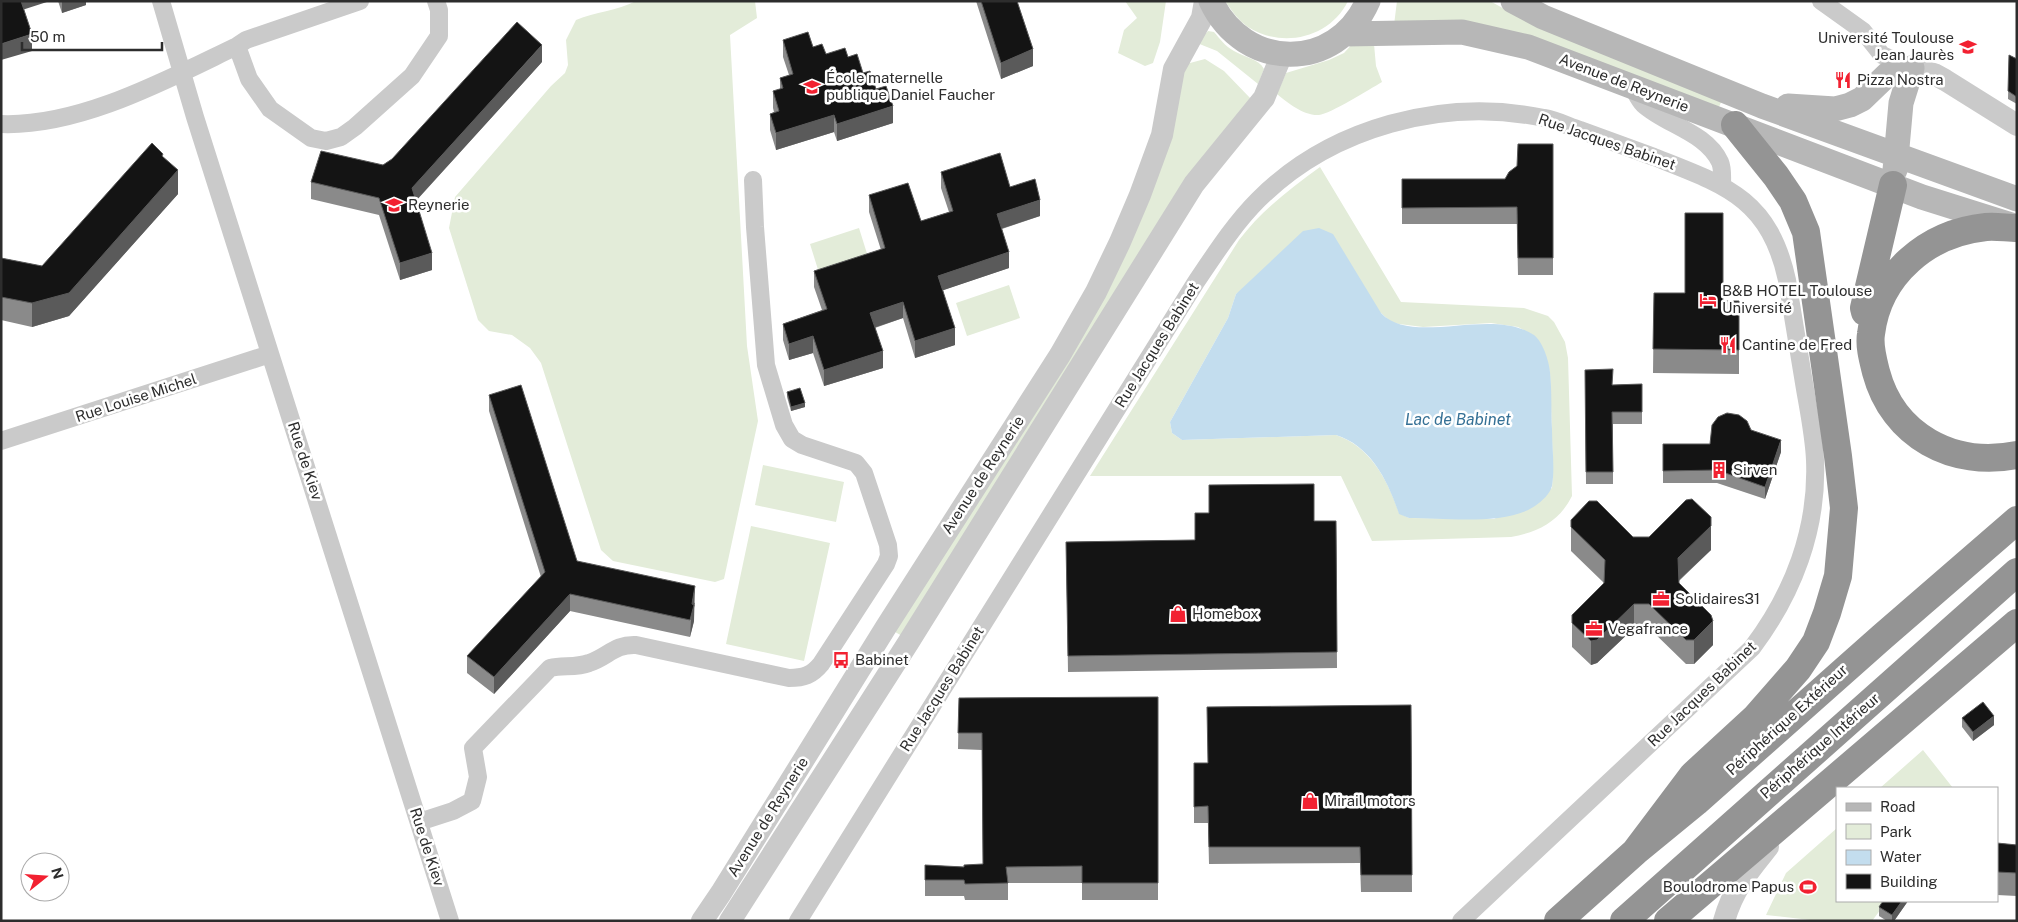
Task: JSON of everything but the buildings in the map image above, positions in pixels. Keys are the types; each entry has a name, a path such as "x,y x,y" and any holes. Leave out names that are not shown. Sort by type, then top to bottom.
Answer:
{"highway":[{"path":"1635,852 1693,774 1756,717 1798,669 1816,642 1838,576 1844,508 1806,232 1793,201 1776,176 1735,125"},
{"path":"1893,185 1864,308 1873,362 1881,390 1896,414 1926,442 1954,453 1979,458 2017,455"},
{"path":"1870,335 1878,306 1888,286 1902,266 1927,246 1969,229 1989,227 2017,228"},
{"name":"Périphérique Extérieur","path":"1558,921 2017,520"},
{"name":"Périphérique Intérieur","path":"1624,921 2017,572"},
{"path":"1668,921 2017,623"}],"main road":[{"path":"1211,1 1221,19 1234,34 1257,48 1282,54 1296,54 1321,49 1345,34 1355,23 1368,1"},
{"name":"Avenue de Reynerie","path":"1514,1 1543,17 1762,106 2017,199"},
{"name":"Avenue de Reynerie","path":"1345,34 1462,32 1528,47 1922,197 2017,228"},
{"path":"1762,106 1835,109 1862,99 1888,74 1912,68"},
{"path":"1893,185 1901,102 1912,68"}],"street":[{"name":"Rue de Kiev","path":"161,1 270,354 450,921"},
{"path":"1,124 42,121 71,115 136,94 246,40 360,1"},
{"path":"237,46 249,79 270,109 311,138 326,141 341,137 355,127 412,76 439,36 439,10 436,1"},
{"name":"Avenue de Reynerie","path":"702,921 886,627 1060,355 1096,292 1140,194 1162,135 1174,69 1202,18 1205,1"},
{"path":"1821,1 1863,31 1882,55 1912,68 1934,74 2017,126"},
{"name":"Avenue de Reynerie","path":"730,921 908,643 1194,184 1264,98 1282,54"},
{"path":"1633,88 1642,103 1656,114 1696,137 1713,152 1720,163 1722,185"},
{"name":"Rue Jacques Babinet","path":"798,921 1196,282 1231,231 1257,201 1280,180 1323,151 1382,126 1428,114 1491,111 1545,118 1630,148 1722,185 1741,197 1757,213 1772,232 1782,256 1815,460 1814,492 1804,548 1781,605 1752,648 1461,921"},
{"path":"419,822 453,811 472,801 478,777 473,748 550,668 561,666 576,667 591,663 602,658 615,648 636,645 789,678 801,678 810,675 821,664 886,564 889,556 888,545 864,473 856,463 802,445 792,439 784,426 766,365 753,180"},
{"name":"Rue Louise Michel","path":"1,441 270,354"},
{"path":"1724,921 1736,891 1750,868 1789,819"}],"green space":[{"path":"636,1 755,1 757,18 730,35 747,346 758,421 724,579 715,582 613,561 601,550 541,363 530,348 512,335 489,331 478,320 449,228 455,197 551,86 565,73 568,65 566,40 576,20"},
{"path":"1125,1 1166,1 1160,42 1153,63 1145,66 1118,53 1124,30 1137,18"},
{"path":"1225,1 1348,1 1340,14 1330,24 1304,36 1290,38 1261,34 1248,27 1238,18"},
{"path":"1397,1 1490,1 1528,22 1722,100 1719,107 1394,25"},
{"path":"1208,31 1214,32 1231,49 1255,60 1262,66 1264,69 1258,84 1217,51 1197,43"},
{"path":"1355,41 1374,44 1376,66 1382,82 1341,106 1319,115 1302,111 1277,94 1286,73 1329,60 1344,53"},
{"path":"1205,59 1224,71 1252,100 902,636 890,629 1054,371 1186,62 1190,63"},
{"path":"1320,167 1401,302 1524,308 1548,316 1554,322 1565,342 1568,358 1572,496 1561,513 1539,529 1511,537 1372,541 1341,476 1090,476 1239,240 1267,210","holes":["1243,289 1381,313 1391,322 1399,324 1423,327 1491,323 1518,327 1533,335 1550,372 1552,488 1494,519 1409,518 1399,513 1383,477 1368,457 1348,440 1336,435 1182,440 1172,433 1170,422 1228,318 1236,294"]},
{"path":"859,228 869,260 820,276 810,244"},
{"path":"1009,285 1020,318 967,336 956,303"},
{"path":"763,465 844,482 836,522 755,505"},
{"path":"751,526 830,543 804,661 726,644"},
{"path":"1923,750 1952,787 1881,787"},
{"name":"Boulodrome Papus","path":"1836,829 1836,902 1886,902 1872,921 1819,921 1766,915 1786,873"}],"water":[{"name":"Lac de Babinet","path":"1319,228 1333,234 1381,313 1395,323 1412,327 1496,324 1516,327 1537,338 1545,352 1550,372 1553,465 1551,489 1538,504 1523,512 1492,519 1409,518 1399,514 1383,477 1368,456 1359,447 1336,435 1182,440 1172,433 1170,422 1228,318 1236,294 1303,231"}],"place":[{"name":"Université Toulouse Jean Jaurès","path":"1968,47"},
{"name":"Pizza Nostra","path":"1843,80"},
{"name":"École maternelle publique Daniel Faucher","path":"812,87"},
{"name":"Reynerie","path":"394,205"},
{"name":"B&B HOTEL Toulouse Université","path":"1708,300"},
{"name":"Cantine de Fred","path":"1728,345"},
{"name":"Sirven","path":"1719,470"},
{"name":"Solidaires31","path":"1661,599"},
{"name":"Homebox","path":"1178,614"},
{"name":"Vegafrance","path":"1594,629"},
{"name":"Babinet","path":"841,660"},
{"name":"Mirail motors","path":"1310,801"},
{"name":"Boulodrome Papus","path":"1808,887"}]}
